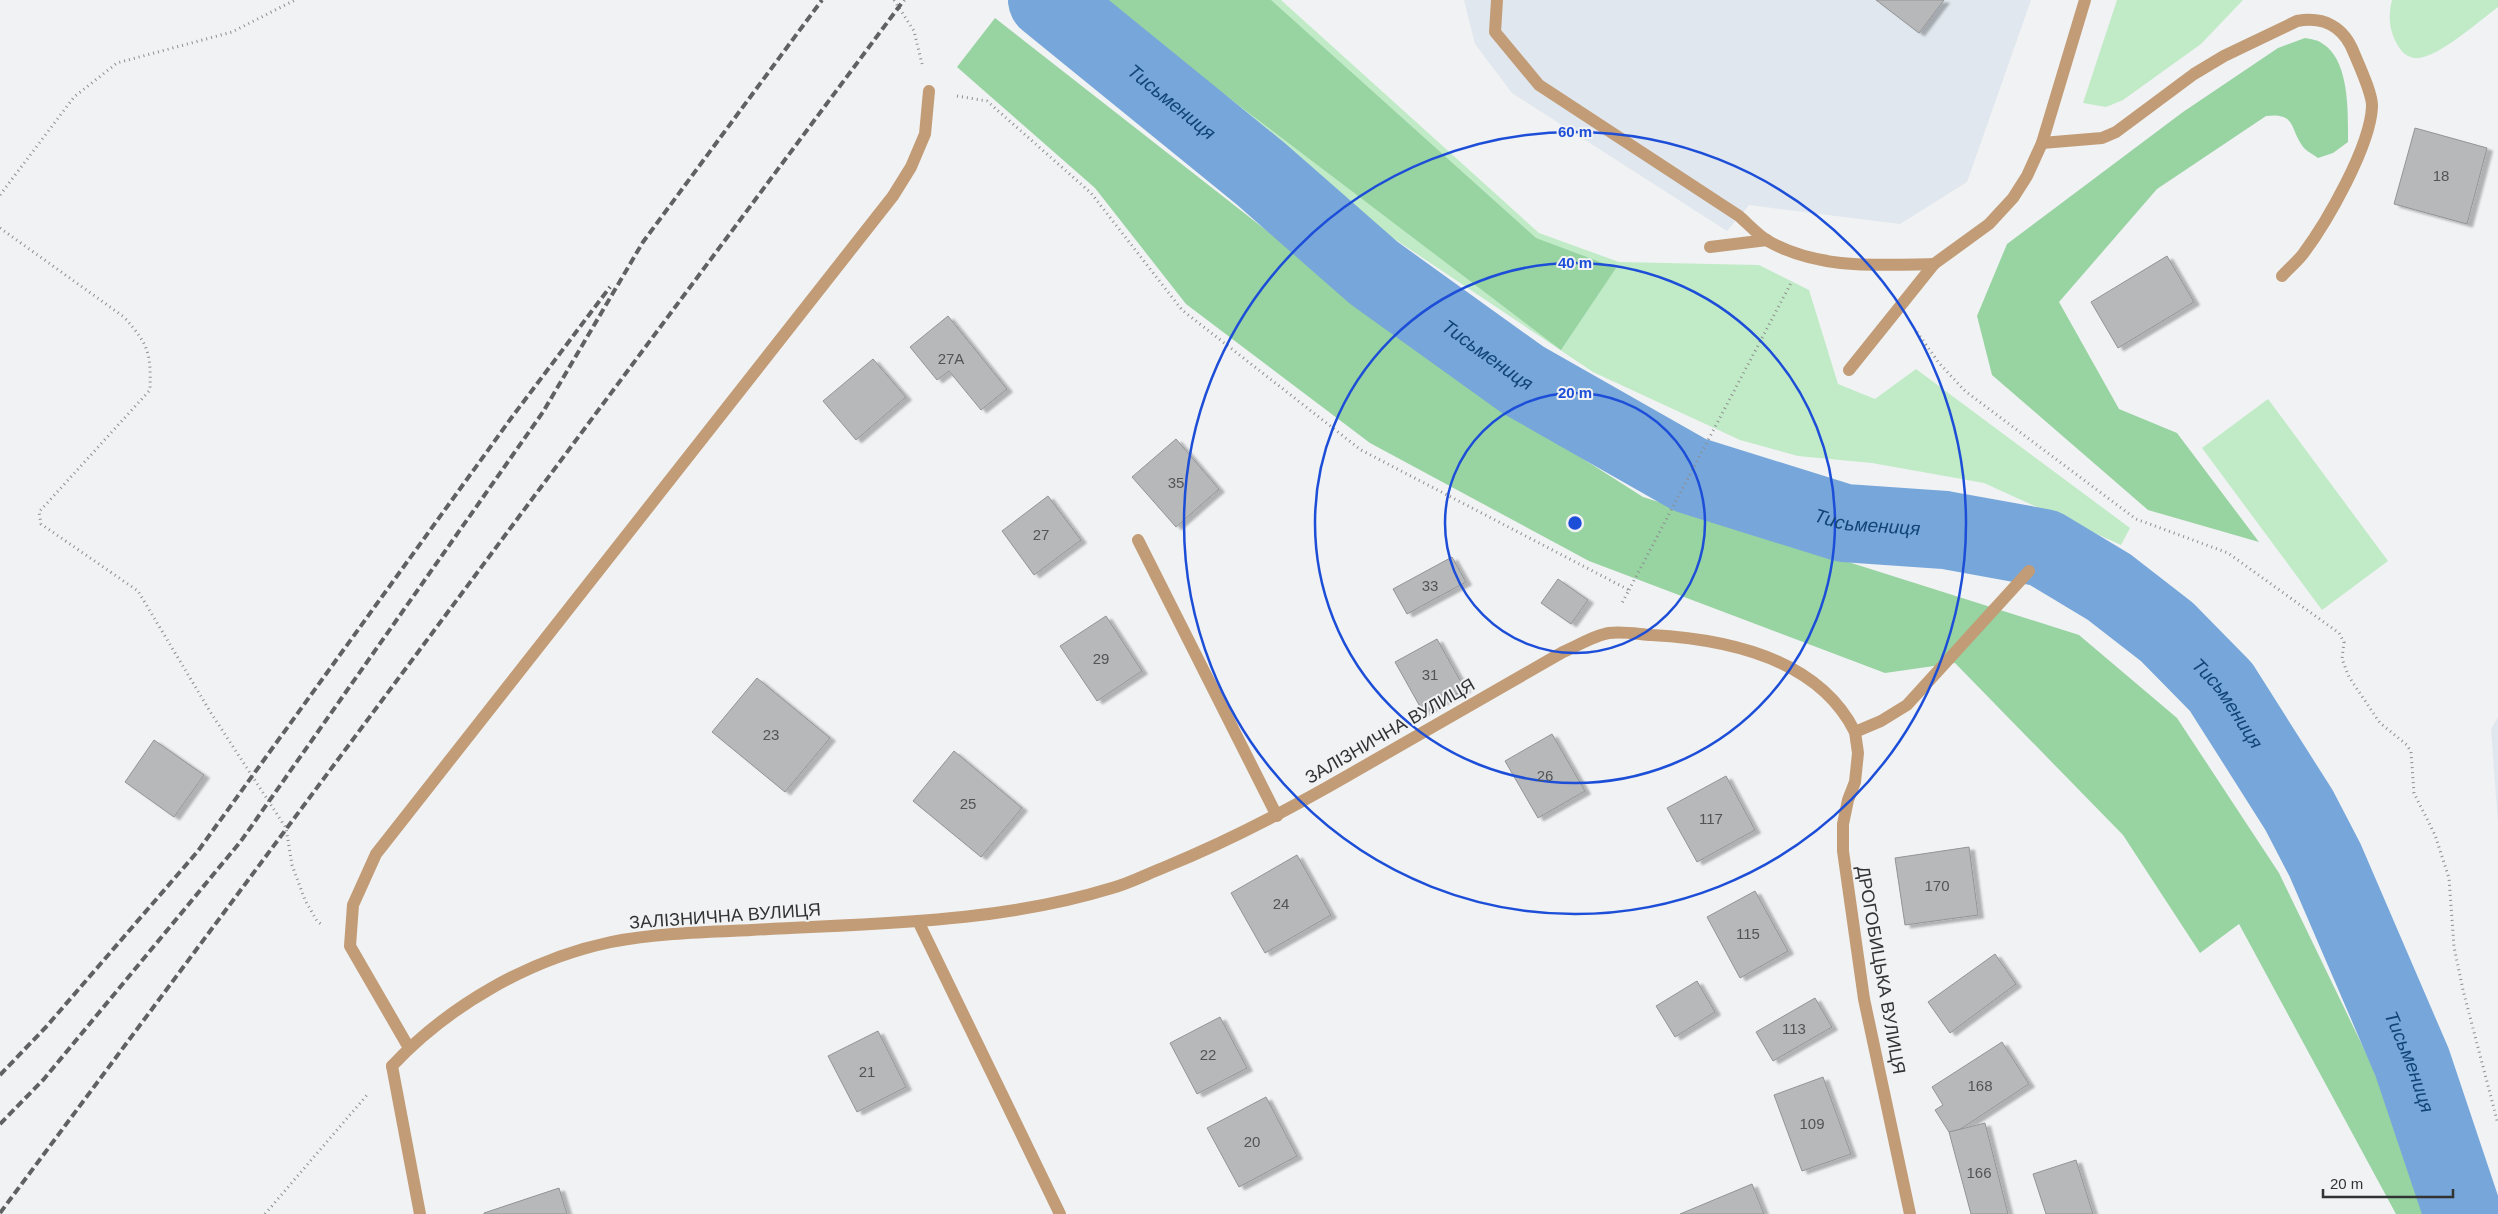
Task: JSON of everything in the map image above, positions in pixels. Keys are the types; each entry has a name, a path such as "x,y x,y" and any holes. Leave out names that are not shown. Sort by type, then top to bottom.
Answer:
{"street":[{"path":"1497,0 1496,32 1539,85 1739,216 1767,240 1805,257 1861,265 1934,264"},
{"path":"1849,370 1934,264 1989,224 2013,198 2027,176 2042,143 2085,0"},
{"path":"2042,143 2102,138 2116,132 2194,74 2224,56 2298,21 2310,19 2334,25 2352,46 2372,105 2355,164 2322,225 2302,254 2282,276"},
{"path":"408,1048 350,946 353,905 376,854 893,196 911,167 925,134 929,91"},
{"path":"1710,247 1767,240"},
{"path":"1138,540 1277,816"},
{"path":"1854,732 1882,721 1907,705 2029,571"},
{"name":"ЗАЛІЗНИЧНА ВУЛИЦЯ","path":"392,1066 408,1048 455,1011 514,977 561,956 611,942 678,934 918,921 1021,910 1113,888 1221,844 1277,816 1563,652 1608,633 1682,636 1732,646 1767,656 1805,675 1828,693 1845,712 1854,732"},
{"name":"ДРОГОБИЦЬКА ВУЛИЦЯ","path":"1854,732 1858,753 1855,782 1848,800 1843,824 1843,851 1864,1000 1910,1214"},
{"path":"918,921 1060,1214"},
{"path":"392,1066 420,1214"}],"path":[{"path":"0,195 74,98 117,62 232,32 295,0"},
{"path":"894,0 914,31 929,91 987,101 1091,193 1182,310 1361,450 1629,590"},
{"path":"0,228 124,317 141,336 151,359 150,390 39,512 41,524 138,591 211,713 286,828 292,866 317,921 350,946"},
{"path":"1608,633 1805,257"},
{"path":"1900,308 1939,363 1965,391 2136,519 2228,553 2338,633 2344,642 2342,659 2348,677 2380,723 2407,745 2411,752 2414,793 2436,835 2449,878 2451,920 2458,964 2498,1124"},
{"path":"265,1214 392,1066"}],"shaded area":[{"path":"1464,0 2031,0 1967,182 1900,224 1749,205 1727,231 1512,93 1475,44"},
{"path":"2498,717 2498,823 2491,729"}],"green space":[{"path":"1100,0 1271,0 1536,238 1616,268 1561,350"},
{"path":"1109,0 1281,0 1539,233 1619,262 1759,265 1809,290 1838,384 1875,399 1916,369 2130,528 2121,545 1984,483 1872,463 1798,456 1740,440 1593,372 1384,232"},
{"path":"2117,0 2243,0 2201,44 2123,100 2106,107 2083,103"},
{"path":"2392,0 2498,0 2498,7 2445,47 2423,57 2414,58 2402,51 2392,33 2390,11"},
{"path":"995,18 1331,281 1478,392 1643,497 2079,635 2177,718 2279,873 2379,1080 2426,1214 2396,1214 2239,924 2200,953 2123,835 1955,663 1885,673 1589,561 1370,443 1186,304 1095,188 957,67"},
{"path":"2305,38 2321,43 2332,52 2343,75 2346,89 2348,142 2333,153 2318,158 2305,149 2288,120 2283,117 2266,116 2157,189 2059,302 2119,409 2177,433 2259,542 2148,510 1992,375 1977,316 2007,244 2183,112 2278,48"},
{"path":"2268,399 2388,561 2322,610 2202,448"}],"building":[{"path":"1876,0 1944,0 1919,33"},
{"path":"2415,128 2487,148 2467,224 2394,204"},
{"path":"2167,256 2194,302 2118,348 2091,302"},
{"path":"948,316 1007,389 981,410 949,371 937,380 910,347"},
{"path":"873,359 906,397 856,440 823,401"},
{"path":"1176,439 1219,489 1176,527 1132,477"},
{"path":"1048,496 1081,540 1034,575 1002,531"},
{"path":"1452,557 1466,582 1407,614 1393,589"},
{"path":"1558,579 1588,600 1571,624 1541,603"},
{"path":"1106,616 1142,671 1097,701 1060,646"},
{"path":"1437,639 1465,689 1423,712 1395,662"},
{"path":"757,678 830,738 785,792 712,732"},
{"path":"1552,734 1585,791 1538,818 1505,761"},
{"path":"154,740 204,775 174,817 125,782"},
{"path":"954,751 1022,808 981,857 913,801"},
{"path":"1726,776 1755,830 1697,862 1667,808"},
{"path":"1969,847 1978,915 1905,925 1895,858"},
{"path":"1297,855 1331,915 1265,953 1231,893"},
{"path":"1755,891 1788,951 1740,978 1707,917"},
{"path":"1995,954 2016,984 1950,1033 1928,1002"},
{"path":"1697,981 1715,1012 1675,1037 1656,1006"},
{"path":"1815,998 1832,1027 1773,1061 1756,1032"},
{"path":"1220,1017 1247,1068 1197,1094 1170,1043"},
{"path":"878,1031 906,1087 857,1112 828,1056"},
{"path":"2002,1042 2029,1084 1959,1130 1949,1132 1935,1110 1943,1105 1932,1087"},
{"path":"1823,1077 1851,1154 1802,1171 1774,1095"},
{"path":"1266,1097 1297,1156 1239,1187 1207,1128"},
{"path":"1985,1123 2008,1214 1971,1214 1949,1132"},
{"path":"2076,1160 2093,1214 2046,1214 2033,1174"},
{"path":"1752,1184 1764,1214 1680,1214"},
{"path":"559,1188 567,1214 484,1214 484,1213"}],"waterway":[{"name":"Тисьмениця","path":"1047,0 1261,174 1374,273 1523,380 1690,475 1844,523 1945,530 2044,548 2109,587 2167,632 2221,687 2299,810 2325,860 2412,1062 2463,1214"}],"railway":[{"path":"0,1124 44,1079 241,841 543,412 643,242 822,0"},
{"path":"0,1213 904,0"},
{"path":"0,1075 46,1027 198,851 512,417 610,287"}]}
